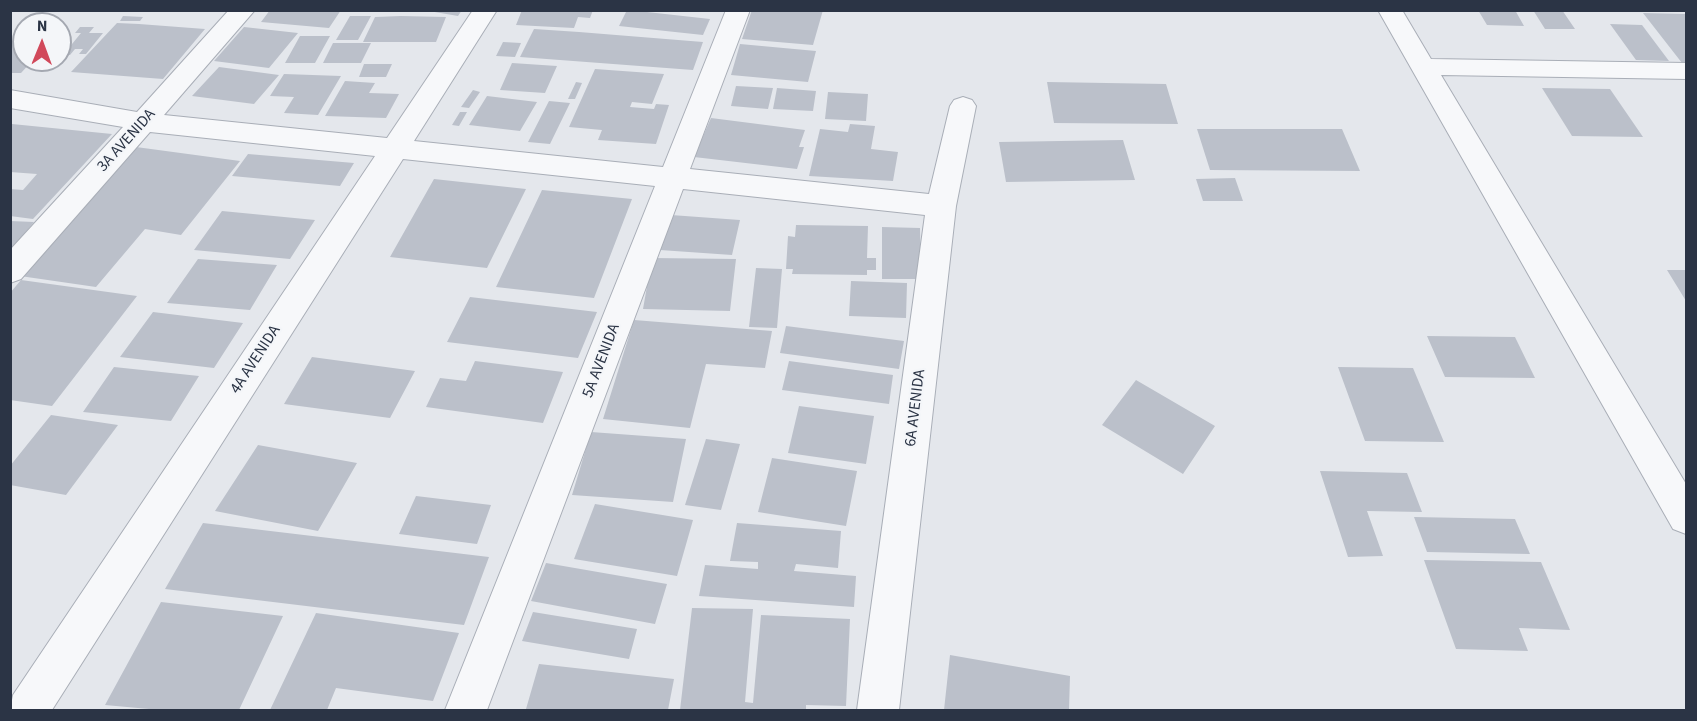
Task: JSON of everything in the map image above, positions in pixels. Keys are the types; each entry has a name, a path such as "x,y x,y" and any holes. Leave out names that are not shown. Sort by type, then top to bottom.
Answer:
{"street":[{"name":"3A AVENIDA","path":"10,271 243,10"},
{"name":"4A AVENIDA","path":"28,711 485,10"},
{"name":"5A AVENIDA","path":"466,711 738,10"},
{"path":"1390,10 1686,517"},
{"path":"1422,67 1686,71"},
{"path":"10,99 144,122 941,206"},
{"name":"6A AVENIDA","path":"878,711 941,206 963,106"}],"building":[{"path":"270,10 341,10 329,28 261,22"},
{"path":"423,10 462,10 458,16"},
{"path":"522,10 593,10 590,18 578,17 574,28 516,25"},
{"path":"627,10 710,19 703,35 619,26"},
{"path":"752,10 823,10 813,45 742,39"},
{"path":"1478,10 1515,10 1524,26 1487,25"},
{"path":"1533,10 1562,10 1575,29 1545,29"},
{"path":"1643,13 1686,14 1686,64 1682,63"},
{"path":"123,16 143,17 140,21 120,21"},
{"path":"350,16 371,16 358,40 336,40"},
{"path":"375,17 446,17 436,42 363,42"},
{"path":"117,23 205,29 163,79 72,71"},
{"path":"1610,24 1642,25 1669,61 1636,60"},
{"path":"80,27 94,27 89,33 103,33 86,54 79,54 83,49 75,49 72,53 72,44 81,33 75,33"},
{"path":"244,27 298,33 269,68 214,61"},
{"path":"534,29 703,42 693,70 520,57"},
{"path":"300,36 330,36 315,63 285,63"},
{"path":"10,42 12,42 12,72 22,72 10,73"},
{"path":"503,42 521,43 515,57 496,56"},
{"path":"333,43 371,43 361,63 323,63"},
{"path":"740,44 816,51 808,82 731,75"},
{"path":"512,63 557,66 545,93 500,90"},
{"path":"364,64 392,64 386,77 359,77"},
{"path":"219,67 279,75 254,104 192,96"},
{"path":"595,69 664,74 652,104 632,102 630,107 654,109 656,104 669,105 656,144 598,140 602,130 569,127"},
{"path":"284,74 341,76 318,115 284,113 294,97 270,96"},
{"path":"345,81 375,83 369,93 399,94 386,118 325,116"},
{"path":"576,82 582,83 575,99 568,99"},
{"path":"1047,82 1166,84 1178,124 1054,123"},
{"path":"736,86 773,88 768,109 731,106"},
{"path":"777,88 816,91 813,111 773,109"},
{"path":"1542,88 1610,89 1643,137 1572,136"},
{"path":"473,90 480,92 469,108 461,107"},
{"path":"828,92 868,94 866,121 825,119"},
{"path":"487,96 537,102 520,131 469,125"},
{"path":"549,101 570,103 550,144 528,142"},
{"path":"460,112 467,112 459,126 452,125"},
{"path":"711,118 805,130 799,147 804,147 797,169 694,157"},
{"path":"10,124 112,134 33,219 10,216 10,189 23,190 37,174 10,172"},
{"path":"850,124 875,126 871,149 898,152 893,181 809,176 820,129 848,132"},
{"path":"1197,129 1342,129 1360,171 1210,170"},
{"path":"1123,140 1135,180 1006,182 999,142"},
{"path":"136,147 240,161 181,235 145,229 96,287 20,276"},
{"path":"248,154 354,163 340,186 232,176"},
{"path":"1235,178 1243,201 1203,201 1196,179"},
{"path":"434,179 526,189 487,268 390,257"},
{"path":"542,190 632,199 594,298 496,287"},
{"path":"222,211 315,220 290,259 194,250"},
{"path":"671,215 740,220 732,255 660,250"},
{"path":"10,221 34,222 10,251"},
{"path":"796,225 868,226 867,258 876,258 876,270 867,270 867,275 792,274 793,269 786,269 788,236 795,237"},
{"path":"882,227 920,228 921,279 882,279"},
{"path":"652,258 736,259 730,311 643,309"},
{"path":"198,259 277,265 250,310 167,303"},
{"path":"756,268 782,269 777,328 749,327"},
{"path":"1667,270 1686,270 1686,301"},
{"path":"21,280 137,296 52,406 10,400 10,293"},
{"path":"851,281 907,283 906,318 849,316"},
{"path":"470,297 597,312 578,358 447,342"},
{"path":"153,312 243,323 214,368 120,357"},
{"path":"634,320 772,331 765,368 706,364 690,428 603,419"},
{"path":"786,326 904,341 899,369 780,353"},
{"path":"1427,336 1515,337 1535,378 1445,377"},
{"path":"312,357 415,371 390,418 284,404"},
{"path":"475,361 563,372 543,423 426,407 440,378 466,381"},
{"path":"789,361 893,375 889,404 782,390"},
{"path":"114,367 199,376 171,421 83,412"},
{"path":"1338,367 1413,368 1444,442 1365,441"},
{"path":"1136,380 1215,426 1183,474 1102,425"},
{"path":"799,406 874,416 866,464 788,453"},
{"path":"51,415 118,425 66,495 10,485 10,466"},
{"path":"591,432 686,439 673,502 572,495"},
{"path":"706,439 740,444 721,510 685,505"},
{"path":"258,445 357,463 318,531 215,511"},
{"path":"772,458 857,471 846,526 758,512"},
{"path":"1320,471 1407,473 1422,512 1367,511 1383,556 1348,557"},
{"path":"416,496 491,505 477,544 399,534"},
{"path":"595,504 693,520 677,576 574,559"},
{"path":"1414,517 1515,519 1530,554 1427,552"},
{"path":"203,523 489,557 464,625 165,589"},
{"path":"737,523 841,531 838,568 796,564 794,571 856,576 854,607 699,596 705,565 758,569 758,562 730,561"},
{"path":"1424,560 1541,562 1570,630 1519,628 1528,651 1456,649"},
{"path":"546,563 667,584 655,624 531,601"},
{"path":"161,602 283,616 239,710 160,710 105,705"},
{"path":"692,608 753,609 745,702 753,703 761,615 850,619 846,706 806,705 806,710 680,710"},
{"path":"533,612 637,629 629,659 522,641"},
{"path":"316,613 459,633 433,701 336,688 327,710 270,710"},
{"path":"950,655 1070,676 1069,710 944,710"},
{"path":"539,664 674,679 668,710 526,709"}]}
